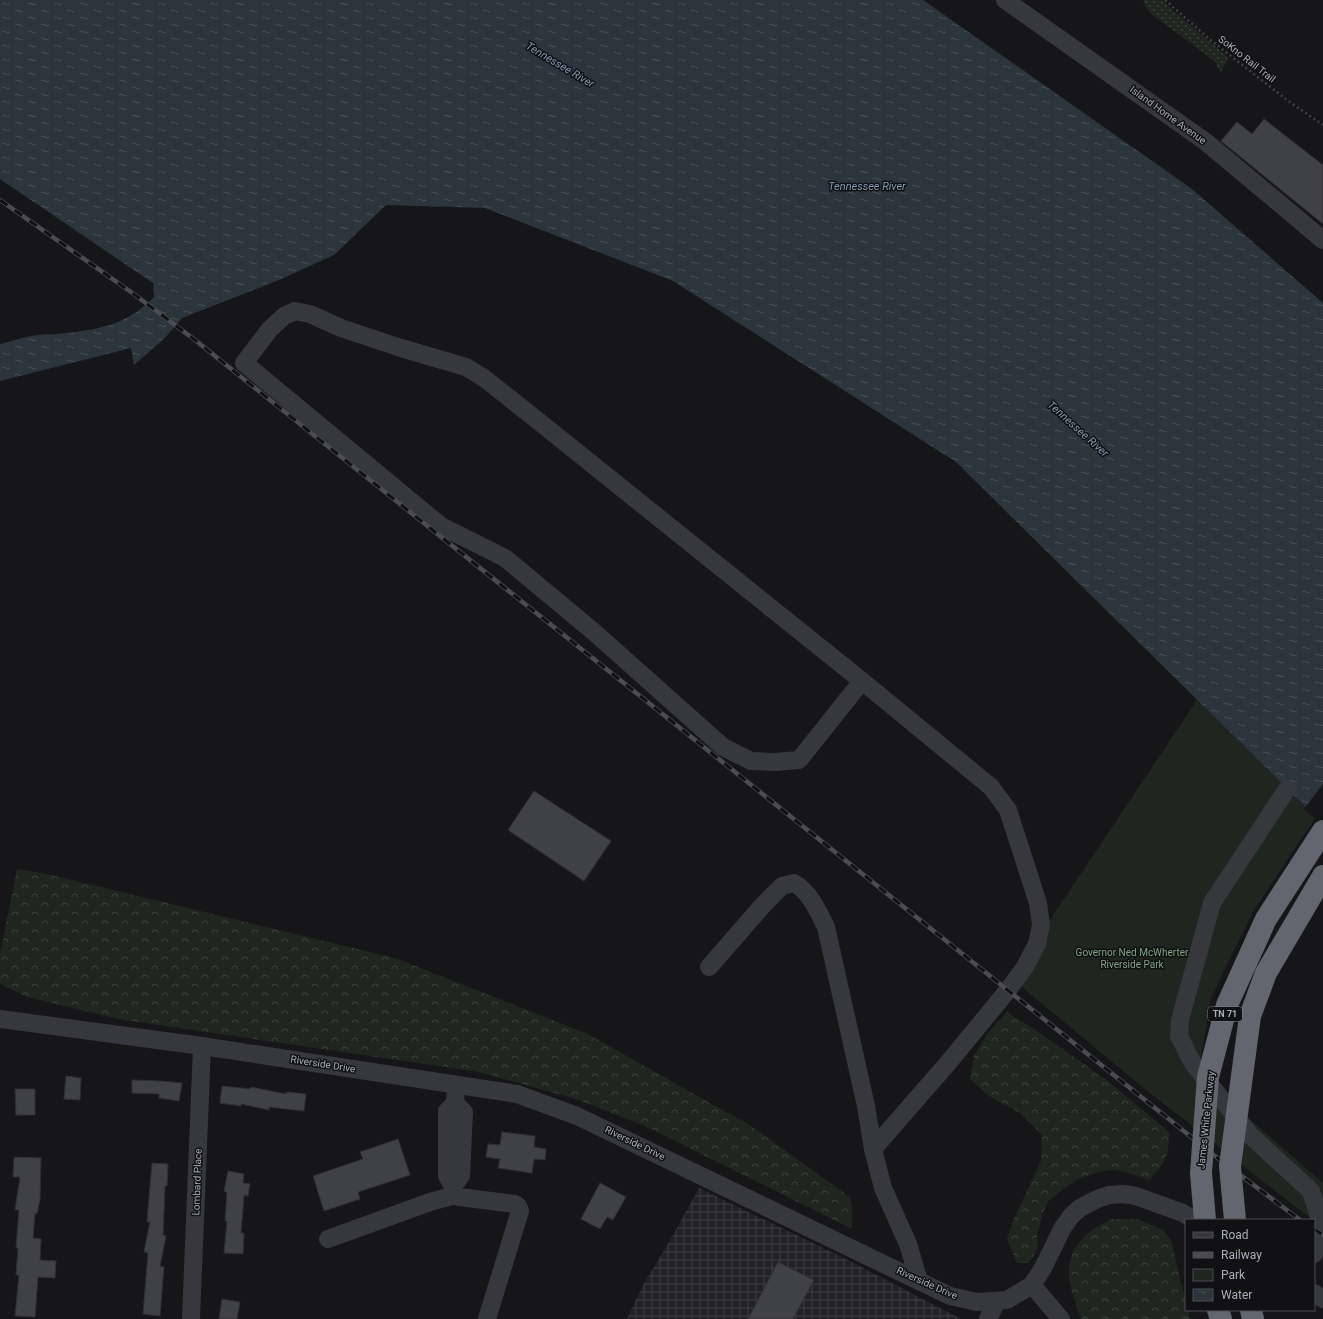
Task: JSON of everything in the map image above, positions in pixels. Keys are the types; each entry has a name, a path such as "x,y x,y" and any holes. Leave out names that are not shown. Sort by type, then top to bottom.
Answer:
{"highway":[{"name":"James White Parkway","path":"1205,1219 1201,1172 1208,1077 1227,1005 1266,920 1323,831"},
{"name":"TN 71","path":"1235,1219 1230,1166 1250,1016 1266,973 1323,876"}],"street":[{"name":"Island Home Avenue","path":"1006,0 1206,142 1323,240"},
{"path":"862,681 799,760 774,762 751,761 723,747 594,632 505,558 441,526 244,363 270,328 284,316 295,311 310,314 341,328 401,348 466,367 484,378 862,681 991,787 1008,810 1038,903 1041,925 1036,944 1025,967 1008,990 948,1063 873,1149"},
{"path":"1287,789 1212,903 1180,1020 1179,1036 1192,1062 1250,1136 1311,1191 1323,1230"},
{"path":"709,967 764,904 782,886 794,883 802,887 817,908 826,927 866,1106 873,1149 883,1188 908,1244 919,1281"},
{"name":"Riverside Drive","path":"0,1019 202,1046 517,1094 577,1116 950,1296 977,1302 1007,1300 1032,1285 1043,1268 1062,1229 1071,1216 1080,1208 1097,1199 1123,1194 1136,1196 1182,1213 1192,1219"},
{"name":"Lombard Place","path":"191,1319 202,1046"},
{"path":"456,1085 455,1103 447,1111 447,1176 454,1190 459,1197 515,1204 518,1206 520,1211 487,1319"},
{"path":"328,1239 430,1202 454,1190"},
{"path":"1315,1252 1323,1239"},
{"path":"1032,1285 1061,1319"},
{"path":"988,1319 997,1301"}],"path":[{"name":"SoKno Rail Trail","path":"1165,0 1218,46 1287,100 1323,125"}],"shaded area":[{"path":"699,1188 844,1258 961,1319 627,1319 643,1285"}],"green space":[{"path":"1143,0 1161,0 1229,58 1220,73 1216,63 1208,56 1150,13"},
{"name":"Governor Ned McWherter Riverside Park","path":"1197,700 1316,817 1254,910 1211,998 1198,1074 1323,1183 1323,1226 1315,1221 1315,1219 1306,1215 1141,1086 1011,978"},
{"path":"17,869 47,874 395,958 588,1034 751,1126 850,1197 852,1207 852,1229 649,1128 579,1100 479,1072 118,1019 27,997 0,984 0,954"},
{"path":"1007,1012 1037,1031 1108,1081 1169,1132 1167,1153 1163,1164 1149,1180 1126,1172 1113,1170 1098,1172 1076,1180 1049,1200 1042,1215 1037,1236 1038,1248 1029,1263 1017,1263 1007,1239 1012,1223 1041,1161 1042,1135 1020,1113 989,1096 970,1079 974,1056 987,1034"},
{"path":"1111,1219 1137,1219 1163,1230 1171,1240 1185,1299 1185,1311 1188,1311 1190,1319 1081,1319 1070,1285 1069,1264 1072,1254 1078,1244 1095,1228"}],"water":[{"name":"Tennessee River","path":"0,0 923,0 1192,189 1323,303 1323,824 956,462 673,281 485,208 386,205 334,255 279,280 182,318 165,338 134,365 131,348 0,381 0,344 24,337 85,331 110,325 133,314 154,297 153,283 0,179"}],"pier":[{"path":"1323,784 1323,826 1304,809"}],"building":[{"path":"1264,119 1323,165 1323,224 1221,141 1237,122 1252,134"},
{"path":"534,791 611,841 584,881 508,830"},
{"path":"66,1076 81,1078 80,1100 64,1099"},
{"path":"132,1080 182,1083 179,1101 159,1098 159,1094 132,1093"},
{"path":"222,1086 250,1089 251,1087 286,1094 286,1092 306,1094 304,1111 269,1107 269,1110 241,1104 241,1106 220,1103"},
{"path":"15,1089 35,1089 35,1115 16,1115"},
{"path":"502,1132 535,1136 534,1147 546,1149 545,1160 534,1159 532,1173 498,1168 500,1159 486,1157 488,1144 500,1145"},
{"path":"398,1139 410,1175 358,1192 360,1199 324,1211 313,1176 363,1159 360,1152"},
{"path":"14,1157 41,1158 40,1199 37,1214 35,1213 33,1238 41,1239 40,1260 56,1261 55,1278 38,1277 35,1317 15,1316 19,1275 16,1275 18,1248 16,1248 19,1210 15,1210 20,1177 13,1177"},
{"path":"152,1163 168,1164 167,1186 165,1186 163,1235 166,1236 160,1266 164,1267 160,1316 143,1314 148,1253 144,1252 150,1222 147,1222"},
{"path":"228,1171 244,1174 243,1183 250,1184 248,1196 244,1195 241,1233 244,1233 243,1254 224,1253 227,1221 225,1221 227,1192 224,1191"},
{"path":"600,1183 626,1197 613,1220 607,1217 600,1229 581,1219"},
{"path":"778,1262 814,1280 793,1319 748,1319"},
{"path":"222,1299 240,1302 237,1319 219,1319"}],"railway":[{"path":"0,200 131,292 195,340 1215,1156 1299,1219"},
{"path":"1315,1230 1323,1235"}]}
